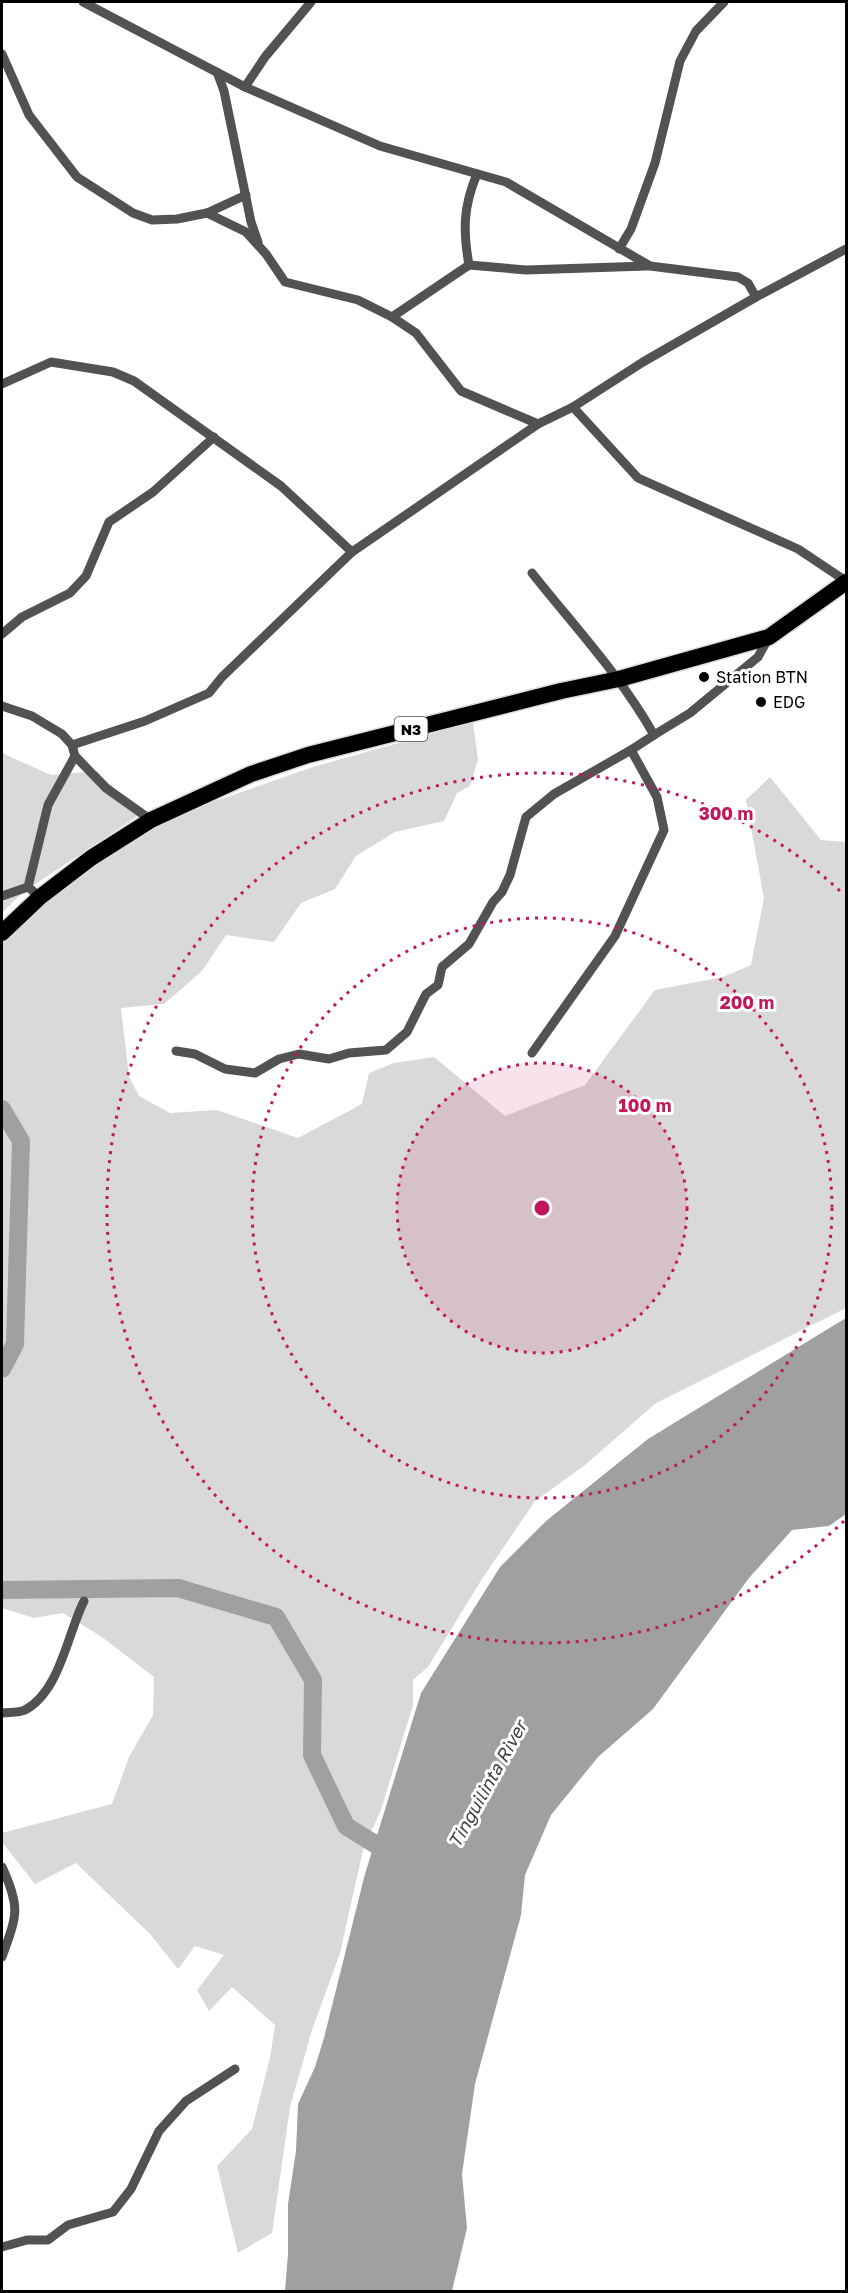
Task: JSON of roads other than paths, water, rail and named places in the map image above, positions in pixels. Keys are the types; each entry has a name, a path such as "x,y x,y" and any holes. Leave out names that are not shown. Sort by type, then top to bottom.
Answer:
{"highway":[{"name":"N3","path":"2,933 34,892 151,820 251,774 308,755 561,691 619,679 769,637 846,582"}],"street":[{"path":"83,2 245,87 380,146 506,182 650,266"},
{"path":"245,87 311,2"},
{"path":"619,249 631,230 655,163 680,61 696,31 724,2"},
{"path":"2,54 29,115 77,177 133,213 152,220 177,219 207,213 246,195"},
{"path":"217,72 224,91 246,195 260,247"},
{"path":"469,265 463,232 469,192 477,174"},
{"path":"207,213 246,232 260,247 285,282 358,300 392,317 416,333 461,391 538,424"},
{"path":"72,745 145,721 209,693 222,677 352,552 538,424 573,407 643,362 756,297 846,249"},
{"path":"392,317 469,265 526,270 650,266 738,277 748,283 756,297"},
{"path":"2,384 51,362 113,372 134,381 281,486 352,552"},
{"path":"573,407 638,477 798,549 846,582"},
{"path":"2,634 22,617 70,593 86,576 109,522 153,492 214,438"},
{"path":"532,573 592,651 619,679 654,735"},
{"path":"2,627 2,634"},
{"path":"176,1051 195,1054 225,1069 255,1073 279,1059 299,1054 329,1059 349,1053 386,1050 407,1032 426,994 438,985 441,968 469,944 493,902 502,892 510,875 526,817 554,794 690,713 758,657 769,637"},
{"path":"2,706 49,724 72,745 75,756 106,788 151,820"},
{"path":"532,1053 615,936 664,830 657,796 631,750"},
{"path":"2,896 34,892 48,805 75,756"},
{"path":"2,1713 24,1710 53,1683 74,1619 84,1601"},
{"path":"2,1867 15,1896 14,1923 2,1957"},
{"path":"2,2247 27,2240 48,2240 68,2225 113,2212 131,2189 159,2131 186,2102 235,2069"}],"water":[{"name":"Tinguilinta River","path":"846,1318 846,1514 829,1526 792,1530 749,1578 653,1709 598,1757 551,1815 525,1875 521,1915 475,2084 462,2174 467,2228 452,2291 285,2291 288,2204 296,2151 298,2104 315,2067 324,2038 365,1874 421,1693 500,1567 546,1521 648,1439"}],"waterway":[{"path":"2,1109 21,1141 15,1344 2,1369"},
{"path":"2,1590 178,1588 276,1617 313,1680 312,1755 346,1826 394,1856"}],"place":[{"name":"Station BTN","path":"704,677"},
{"name":"EDG","path":"761,702"}]}
